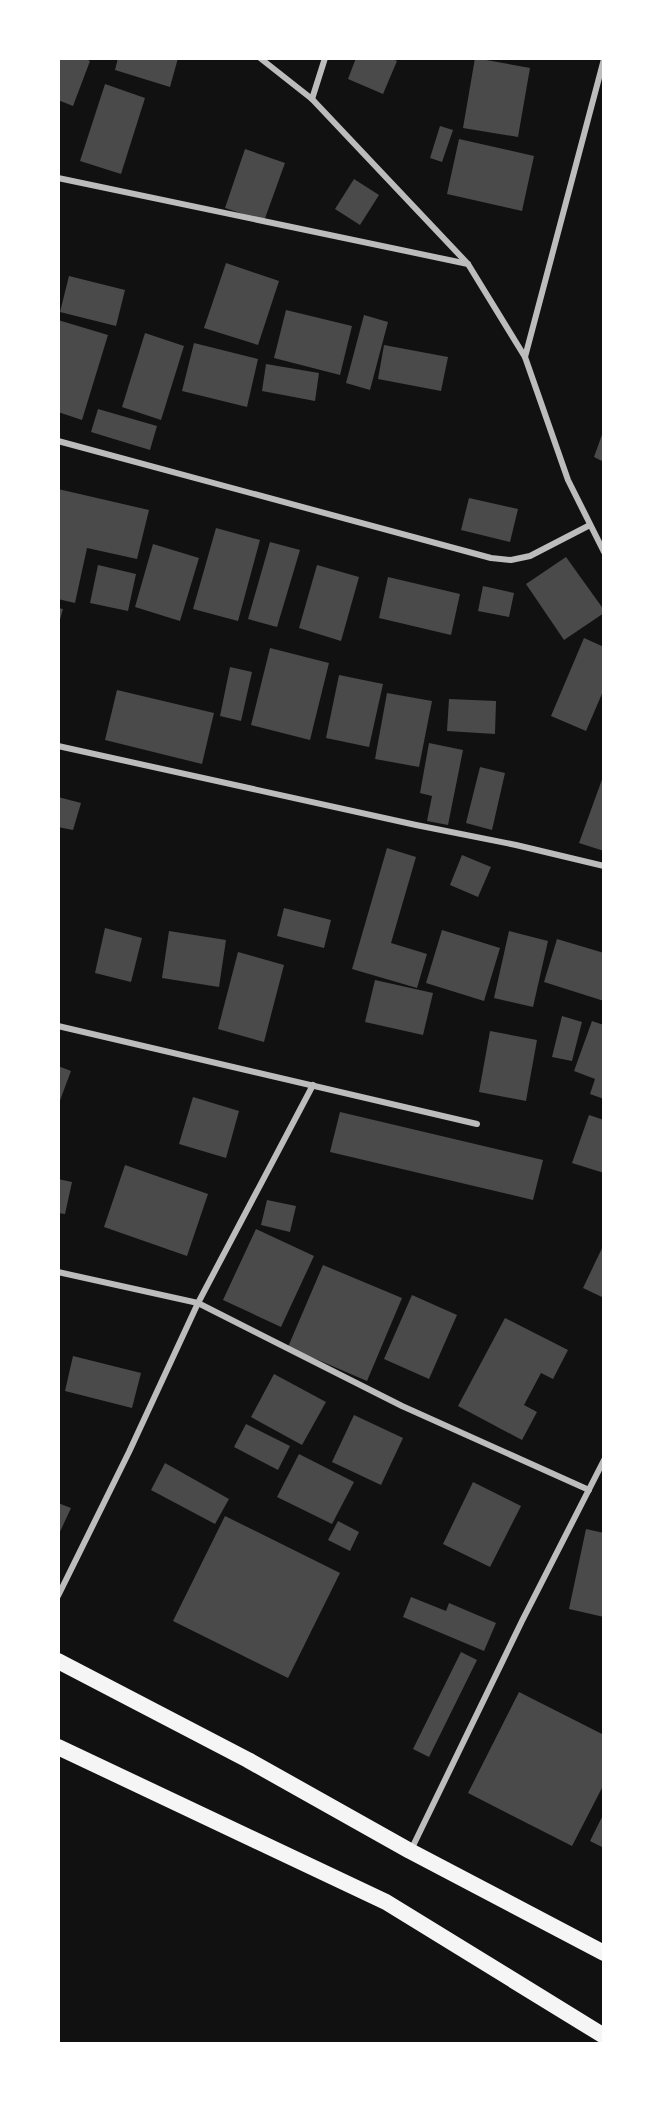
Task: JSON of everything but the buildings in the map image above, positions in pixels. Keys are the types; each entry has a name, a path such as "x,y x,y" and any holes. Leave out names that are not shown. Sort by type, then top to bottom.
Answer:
{"highway":[{"path":"58,1661 248,1760 410,1851 603,1953"},
{"path":"58,1747 386,1902 603,2036"}],"street":[{"path":"260,58 312,99 468,264 525,357 568,480 603,552"},
{"path":"312,99 325,58"},
{"path":"525,357 603,59"},
{"path":"58,178 468,264"},
{"path":"58,441 491,558 511,560 530,556 590,525"},
{"path":"58,746 603,866"},
{"path":"58,1026 477,1124"},
{"path":"58,1596 134,1442 198,1303 313,1085"},
{"path":"58,1272 198,1303 402,1406 589,1490"},
{"path":"410,1851 603,1460"}]}
